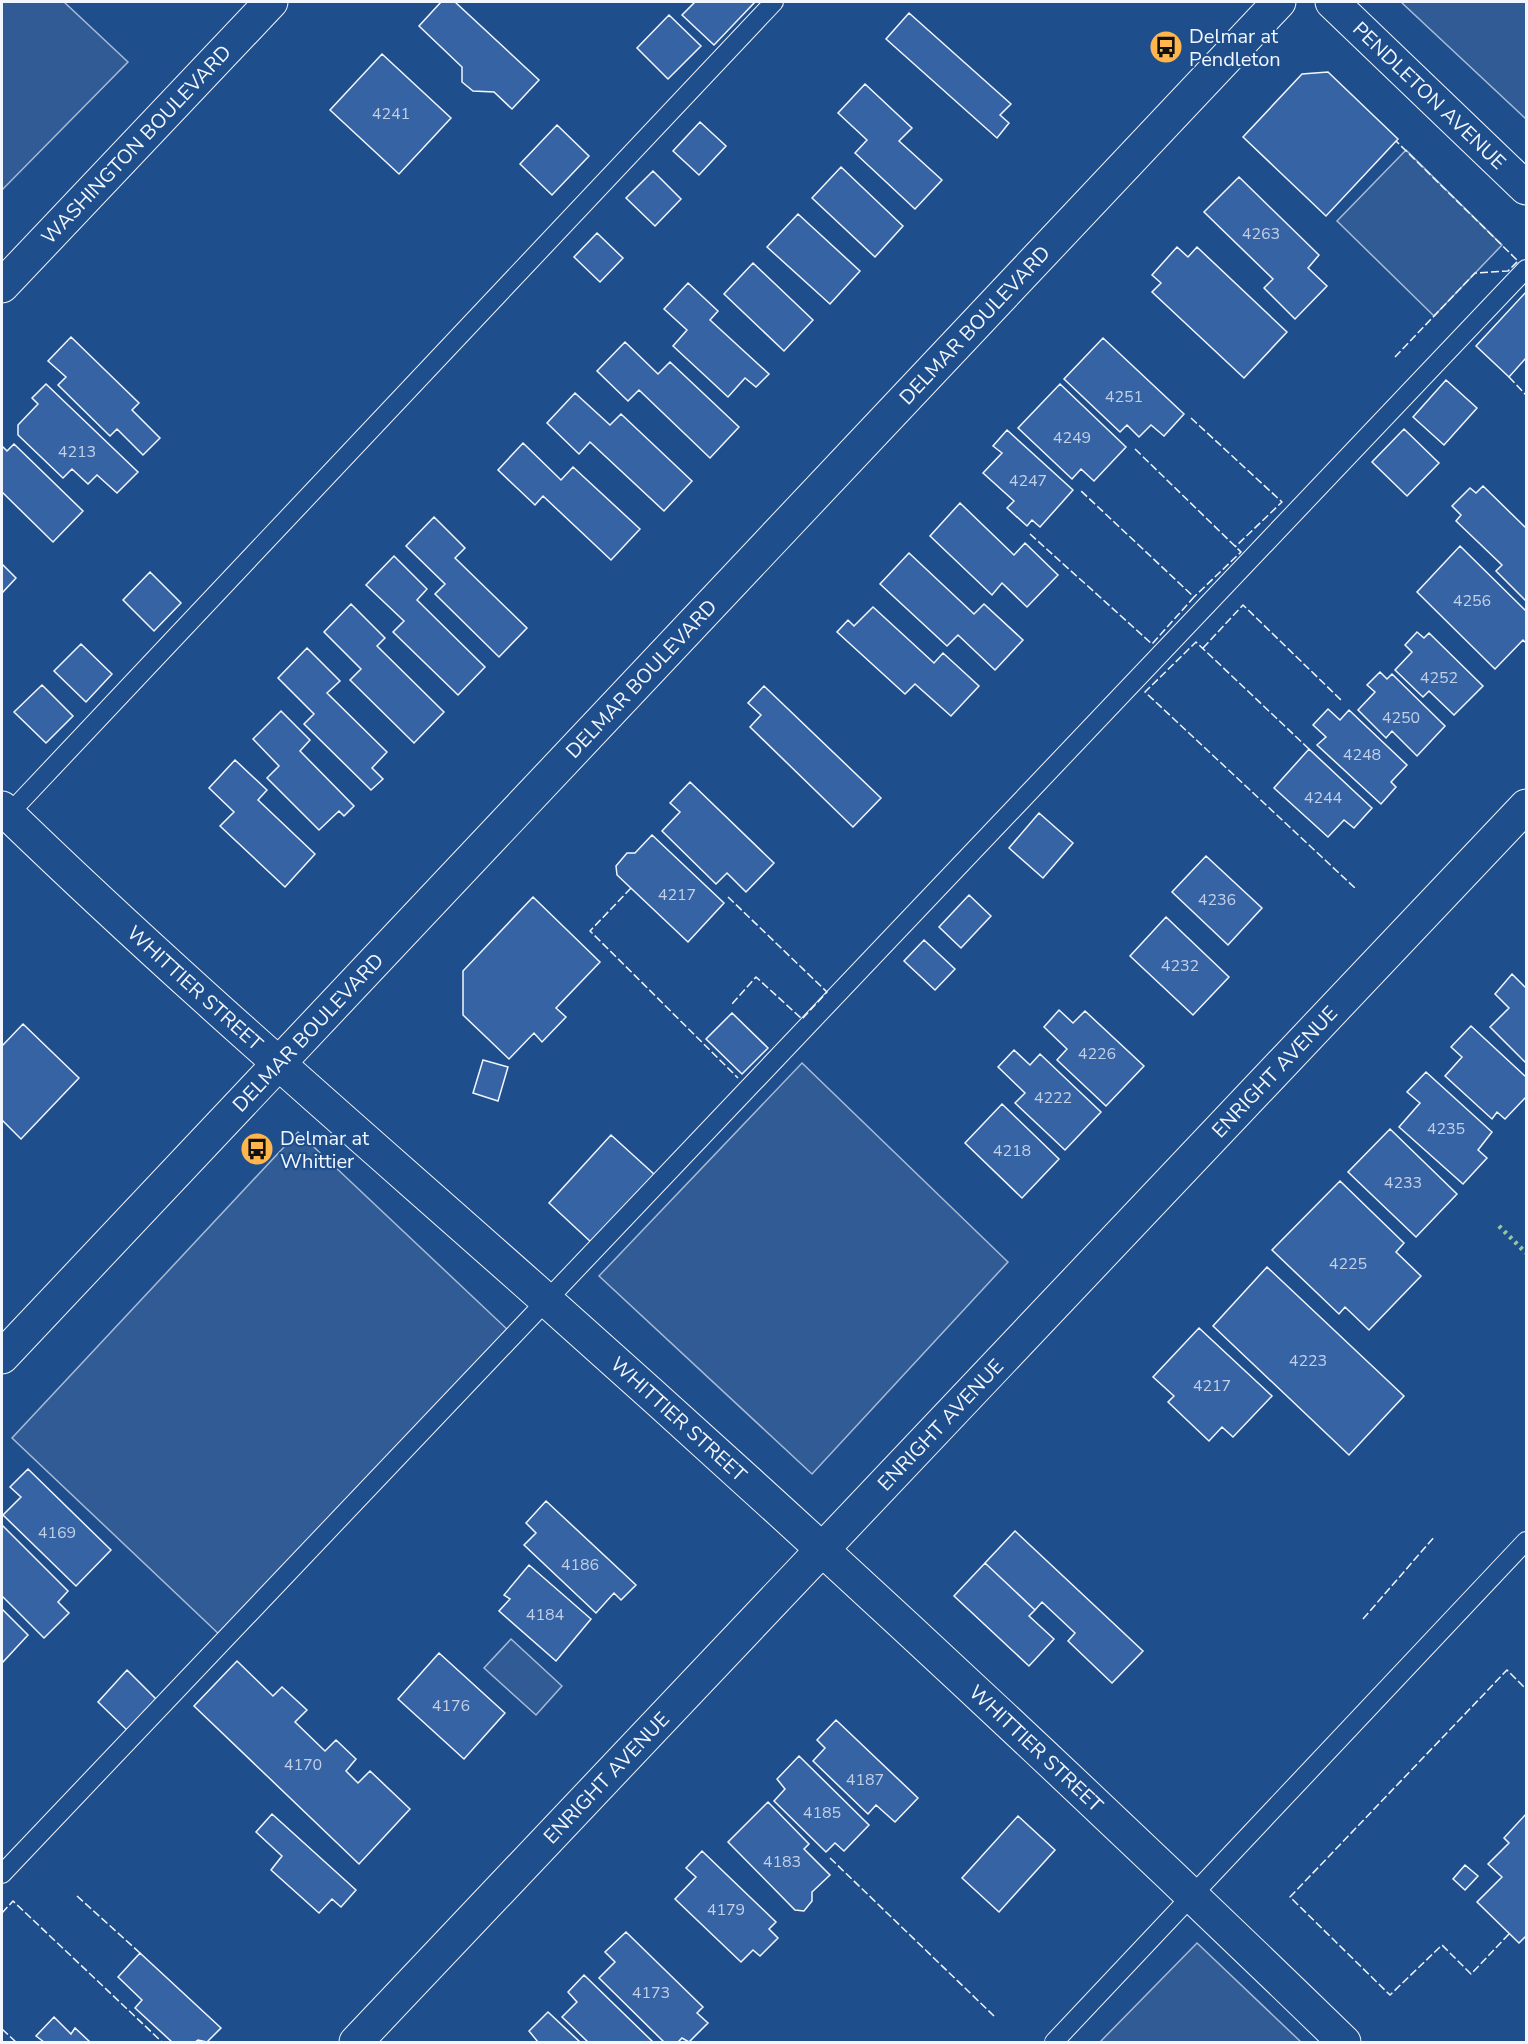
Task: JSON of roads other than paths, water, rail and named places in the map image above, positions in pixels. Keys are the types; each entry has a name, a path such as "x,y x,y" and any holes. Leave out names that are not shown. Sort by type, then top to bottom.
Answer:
{"street":[{"name":"WASHINGTON BOULEVARD","path":"2,286 271,2"},
{"name":"DELMAR BOULEVARD","path":"2,1357 1279,2"},
{"name":"PENDLETON AVENUE","path":"1332,2 1527,188"},
{"name":"ENRIGHT AVENUE","path":"356,2043 1527,806"},
{"name":"WHITTIER STREET","path":"4,815 278,1065 547,1301 821,1550 1192,1895 1344,2043"}],"lane":[{"path":"4,815 774,2"},
{"path":"2,1874 1527,269"},
{"path":"1054,2043 1527,1541"}],"place":[{"name":"Delmar at Pendleton","path":"1166,47"},
{"name":"Delmar at Whittier","path":"257,1149"}]}
